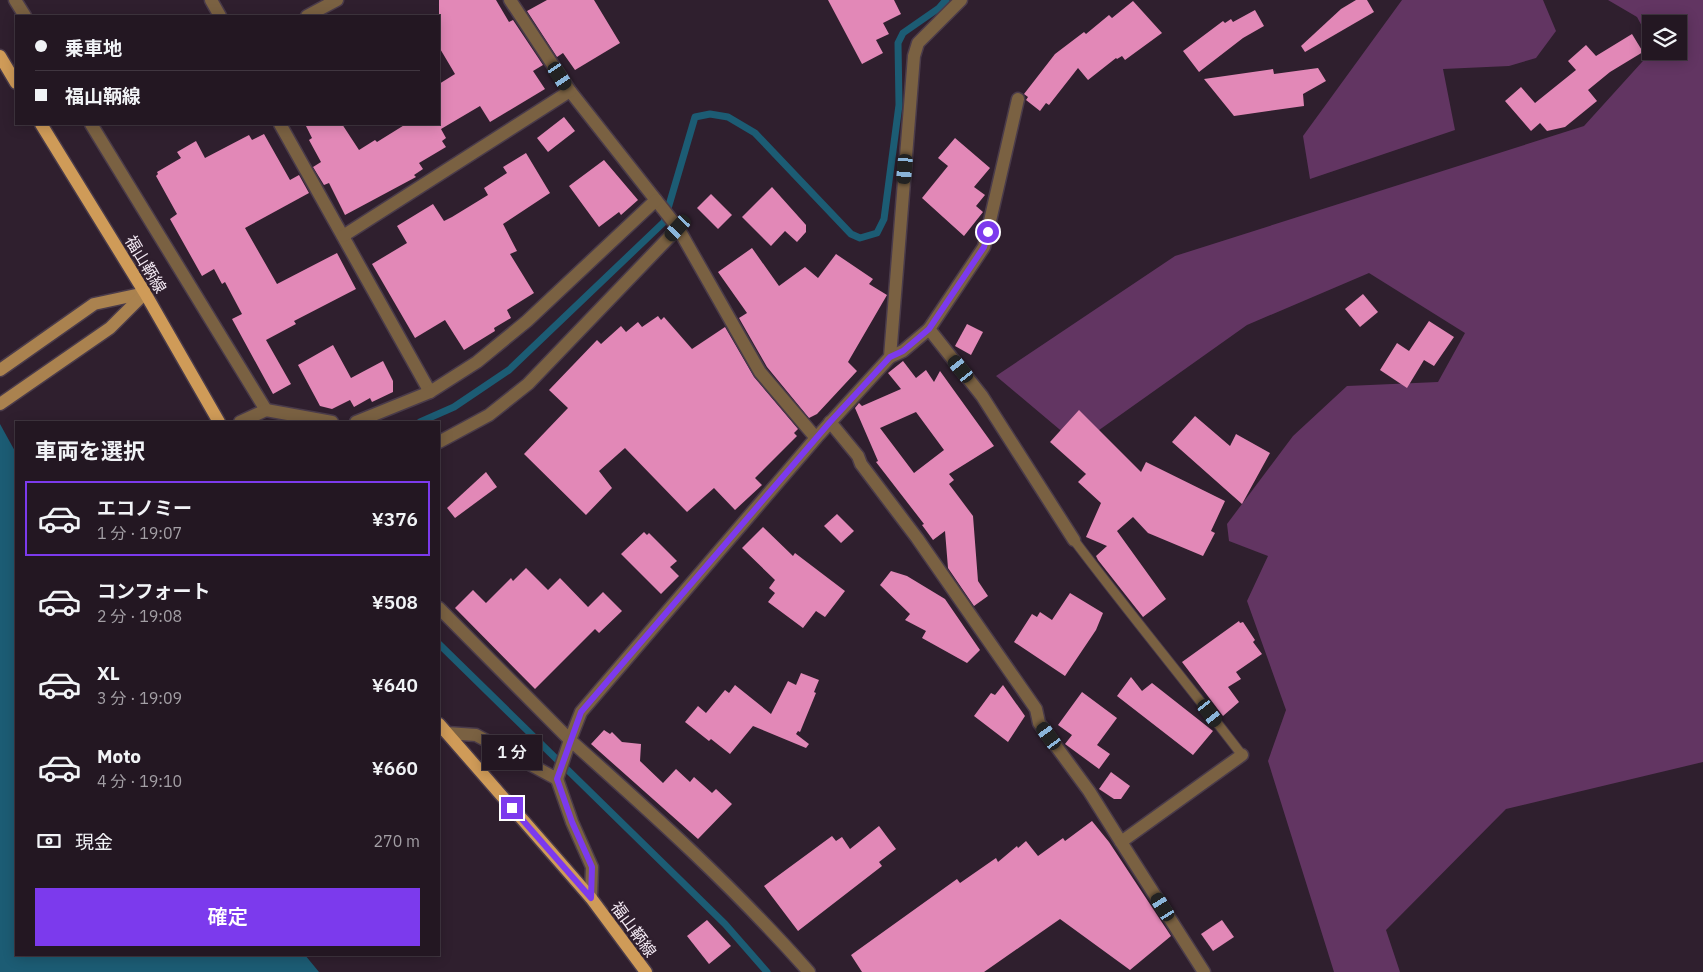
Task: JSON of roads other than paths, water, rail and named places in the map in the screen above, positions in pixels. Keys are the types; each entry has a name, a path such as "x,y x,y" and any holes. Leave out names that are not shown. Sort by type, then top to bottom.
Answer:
{"main road":[{"path":"0,56 15,81"},
{"name":"福山鞆線","path":"42,125 145,292 218,421"},
{"name":"福山鞆線","path":"443,729 591,898 646,972"}],"street":[{"path":"15,0 24,15"},
{"path":"211,0 219,15"},
{"path":"310,15 337,0"},
{"path":"510,0 570,91 675,224 760,372 816,438"},
{"path":"890,357 914,56 918,43 961,0"},
{"path":"343,236 570,91"},
{"path":"591,898 592,867 572,822 558,774 581,712 830,422 890,357 903,351 929,329 984,247 1018,99"},
{"path":"92,125 266,410"},
{"path":"281,125 430,392"},
{"path":"358,421 430,392 477,362 527,321 658,203"},
{"path":"440,441 489,415 528,384 675,224"},
{"path":"0,370 94,304 145,292"},
{"path":"0,404 110,328 145,292"},
{"path":"929,329 982,396 1074,540"},
{"path":"242,421 266,410 326,421"},
{"path":"830,422 858,456 861,464 917,538 1036,709 1039,723 1089,791 1204,972"},
{"path":"440,609 569,743 689,846 773,931 809,972"},
{"path":"443,729 476,735 558,774"},
{"path":"1121,842 1242,756"}],"lane":[{"path":"1074,540 1119,600 1178,670 1242,756"}],"water":[{"path":"0,424 15,451 15,956 306,956 319,972 0,972"}],"waterway":[{"path":"422,421 454,407 509,370 664,222 695,117 710,114 728,117 755,133 851,234 860,238 877,233 884,219 899,105 898,43 903,33 939,8 946,0"},
{"path":"440,645 725,924 767,972"}]}
